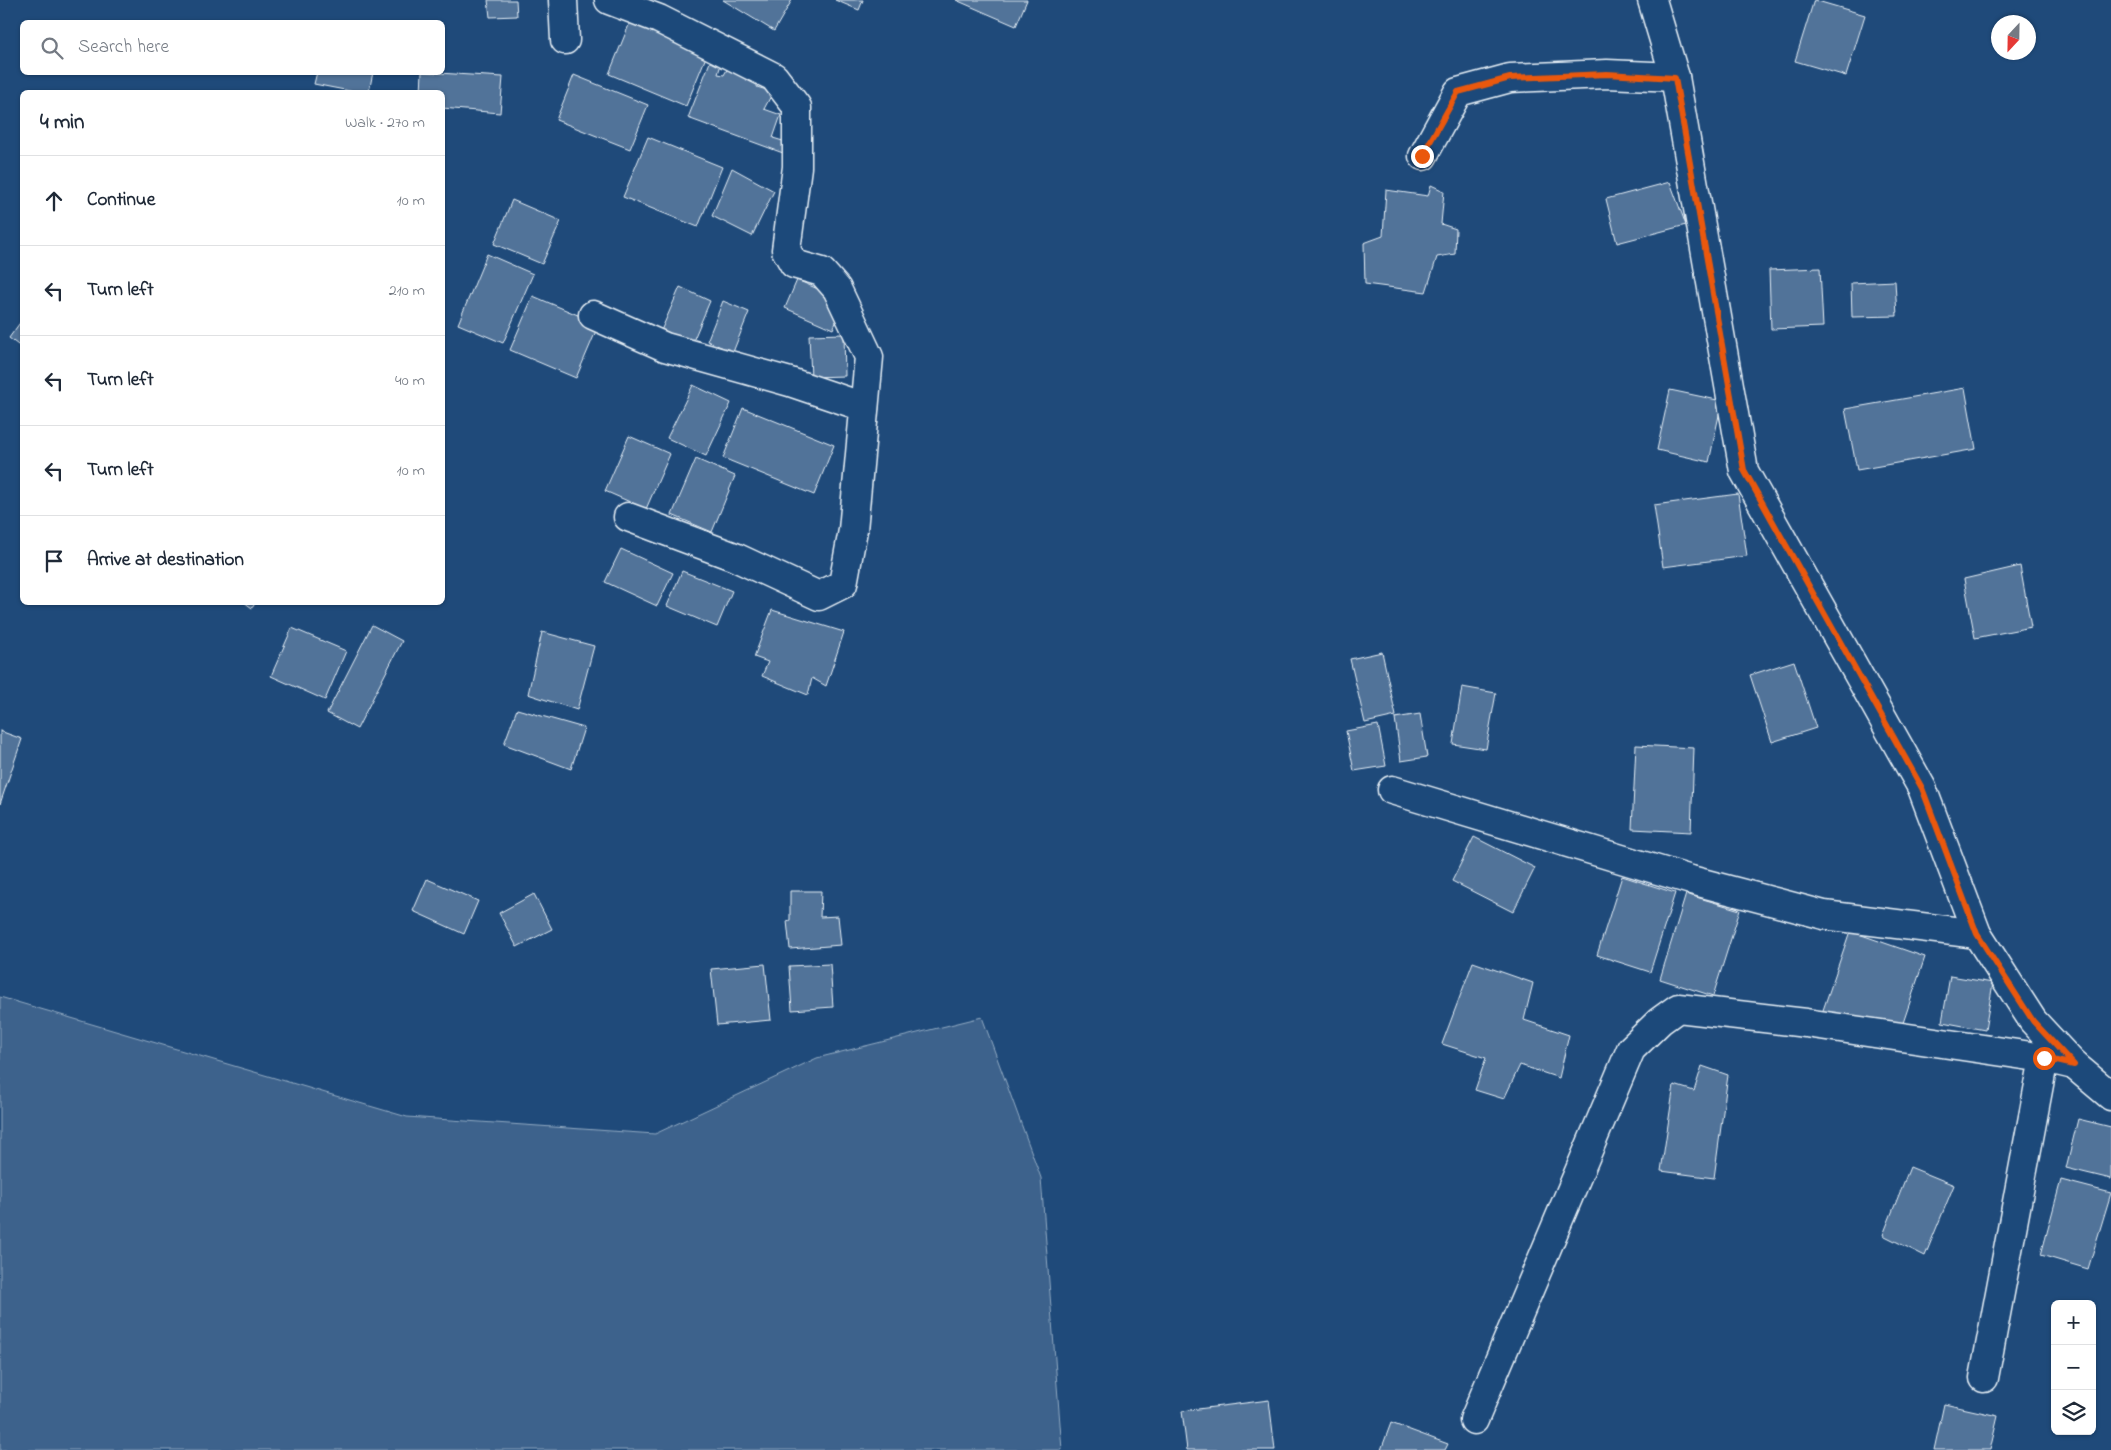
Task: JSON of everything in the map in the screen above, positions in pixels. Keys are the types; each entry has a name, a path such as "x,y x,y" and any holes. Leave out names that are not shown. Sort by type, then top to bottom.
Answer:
{"street":[{"path":"563,0 565,40"},
{"path":"609,0 659,19 774,77 797,107 797,166 786,250 794,264 822,272 837,289 870,357 853,530 843,584 819,596 734,557 628,517"},
{"path":"1652,0 1675,78 1744,470 1922,788 1977,934 2033,1021 2074,1065 2111,1096"},
{"path":"1422,156 1458,92 1510,78 1607,74 1675,78"},
{"path":"593,315 666,347 790,382 864,407"},
{"path":"1392,790 1691,880 1824,915 1977,934"},
{"path":"1474,1420 1632,1049 1660,1021 1678,1008 1806,1023 2044,1058 2074,1065"},
{"path":"1984,1378 2044,1058"}],"shaded area":[{"path":"0,997 407,1117 655,1134 817,1058 982,1017 1041,1178 1062,1450 0,1450"}],"building":[{"path":"488,0 516,0 517,16 490,17"},
{"path":"723,0 792,0 774,31"},
{"path":"835,0 863,0 859,10"},
{"path":"956,0 1027,0 1016,26"},
{"path":"1814,0 1865,15 1846,76 1795,61"},
{"path":"633,15 710,47 686,106 609,74"},
{"path":"710,62 721,64 718,74 724,75 731,62 760,72 757,87 773,92 764,109 781,115 773,138 786,142 783,153 688,118"},
{"path":"445,73 503,77 500,113 445,108 445,90 421,90 422,75 445,75"},
{"path":"316,75 372,75 369,90 345,90 314,84"},
{"path":"574,75 648,105 630,149 556,120"},
{"path":"648,137 722,167 698,227 623,197"},
{"path":"732,168 774,191 752,236 712,216"},
{"path":"1670,182 1686,225 1617,243 1606,199"},
{"path":"1431,185 1444,191 1441,224 1456,229 1455,254 1437,257 1426,292 1365,284 1364,243 1383,236 1386,190 1428,196"},
{"path":"512,200 561,221 542,264 494,244"},
{"path":"487,254 533,274 503,343 458,324"},
{"path":"1820,268 1823,327 1771,329 1769,270"},
{"path":"797,280 846,301 833,329 785,308"},
{"path":"1895,281 1897,316 1852,317 1851,283"},
{"path":"680,287 710,301 691,346 660,333"},
{"path":"533,296 599,324 576,378 510,350"},
{"path":"723,301 749,312 733,352 707,341"},
{"path":"20,323 20,346 9,338"},
{"path":"844,334 845,376 811,377 809,335"},
{"path":"693,385 731,403 706,456 667,438"},
{"path":"1965,388 1976,449 1857,470 1845,409"},
{"path":"1670,390 1722,401 1709,462 1657,450"},
{"path":"743,408 834,445 814,495 723,458"},
{"path":"629,436 670,454 646,509 605,491"},
{"path":"696,459 735,476 712,532 672,515"},
{"path":"1738,494 1747,556 1663,567 1654,505"},
{"path":"621,549 673,573 657,606 605,582"},
{"path":"2020,566 2031,627 1975,638 1964,579"},
{"path":"682,571 732,591 717,627 667,606"},
{"path":"772,610 844,632 826,686 812,678 808,695 762,676 768,662 754,657"},
{"path":"372,625 402,641 357,729 327,713"},
{"path":"292,628 346,651 325,700 271,676"},
{"path":"542,632 594,646 577,710 528,694"},
{"path":"1382,652 1396,716 1365,723 1350,659"},
{"path":"1794,661 1816,728 1772,742 1750,675"},
{"path":"1462,687 1496,693 1486,749 1453,744"},
{"path":"517,709 584,728 571,769 504,744"},
{"path":"1420,714 1427,757 1401,761 1395,718"},
{"path":"1378,725 1386,766 1354,771 1346,731"},
{"path":"0,731 22,739 0,804"},
{"path":"1636,745 1694,748 1691,832 1632,829"},
{"path":"1474,837 1535,868 1513,912 1452,881"},
{"path":"1622,876 1675,893 1650,972 1597,955"},
{"path":"427,879 478,901 464,934 413,911"},
{"path":"790,891 821,891 820,917 838,916 841,945 790,949 787,921 790,920"},
{"path":"534,894 552,929 517,947 499,913"},
{"path":"1686,894 1740,910 1713,996 1660,979"},
{"path":"1850,931 1925,957 1897,1041 1821,1016"},
{"path":"1473,962 1533,983 1524,1020 1569,1035 1559,1078 1520,1065 1504,1099 1475,1090 1486,1058 1442,1044"},
{"path":"765,964 771,1020 717,1025 711,969"},
{"path":"830,964 833,1007 792,1010 789,966"},
{"path":"1950,976 1993,983 1985,1030 1942,1022"},
{"path":"1702,1066 1728,1075 1714,1178 1661,1171 1674,1085 1694,1091"},
{"path":"2078,1119 2111,1127 2111,1179 2066,1168"},
{"path":"1910,1167 1954,1185 1925,1256 1883,1235"},
{"path":"2061,1180 2111,1193 2088,1269 2041,1255"},
{"path":"1269,1400 1275,1450 1187,1450 1182,1411"},
{"path":"1944,1404 1998,1416 1990,1450 1934,1450"},
{"path":"1391,1423 1448,1444 1445,1450 1381,1450"}],"route":[{"path":"1422,156 1458,92 1510,78 1607,74 1675,78 1744,470 1922,788 1977,934 2033,1021 2074,1065 2044,1058"}]}
